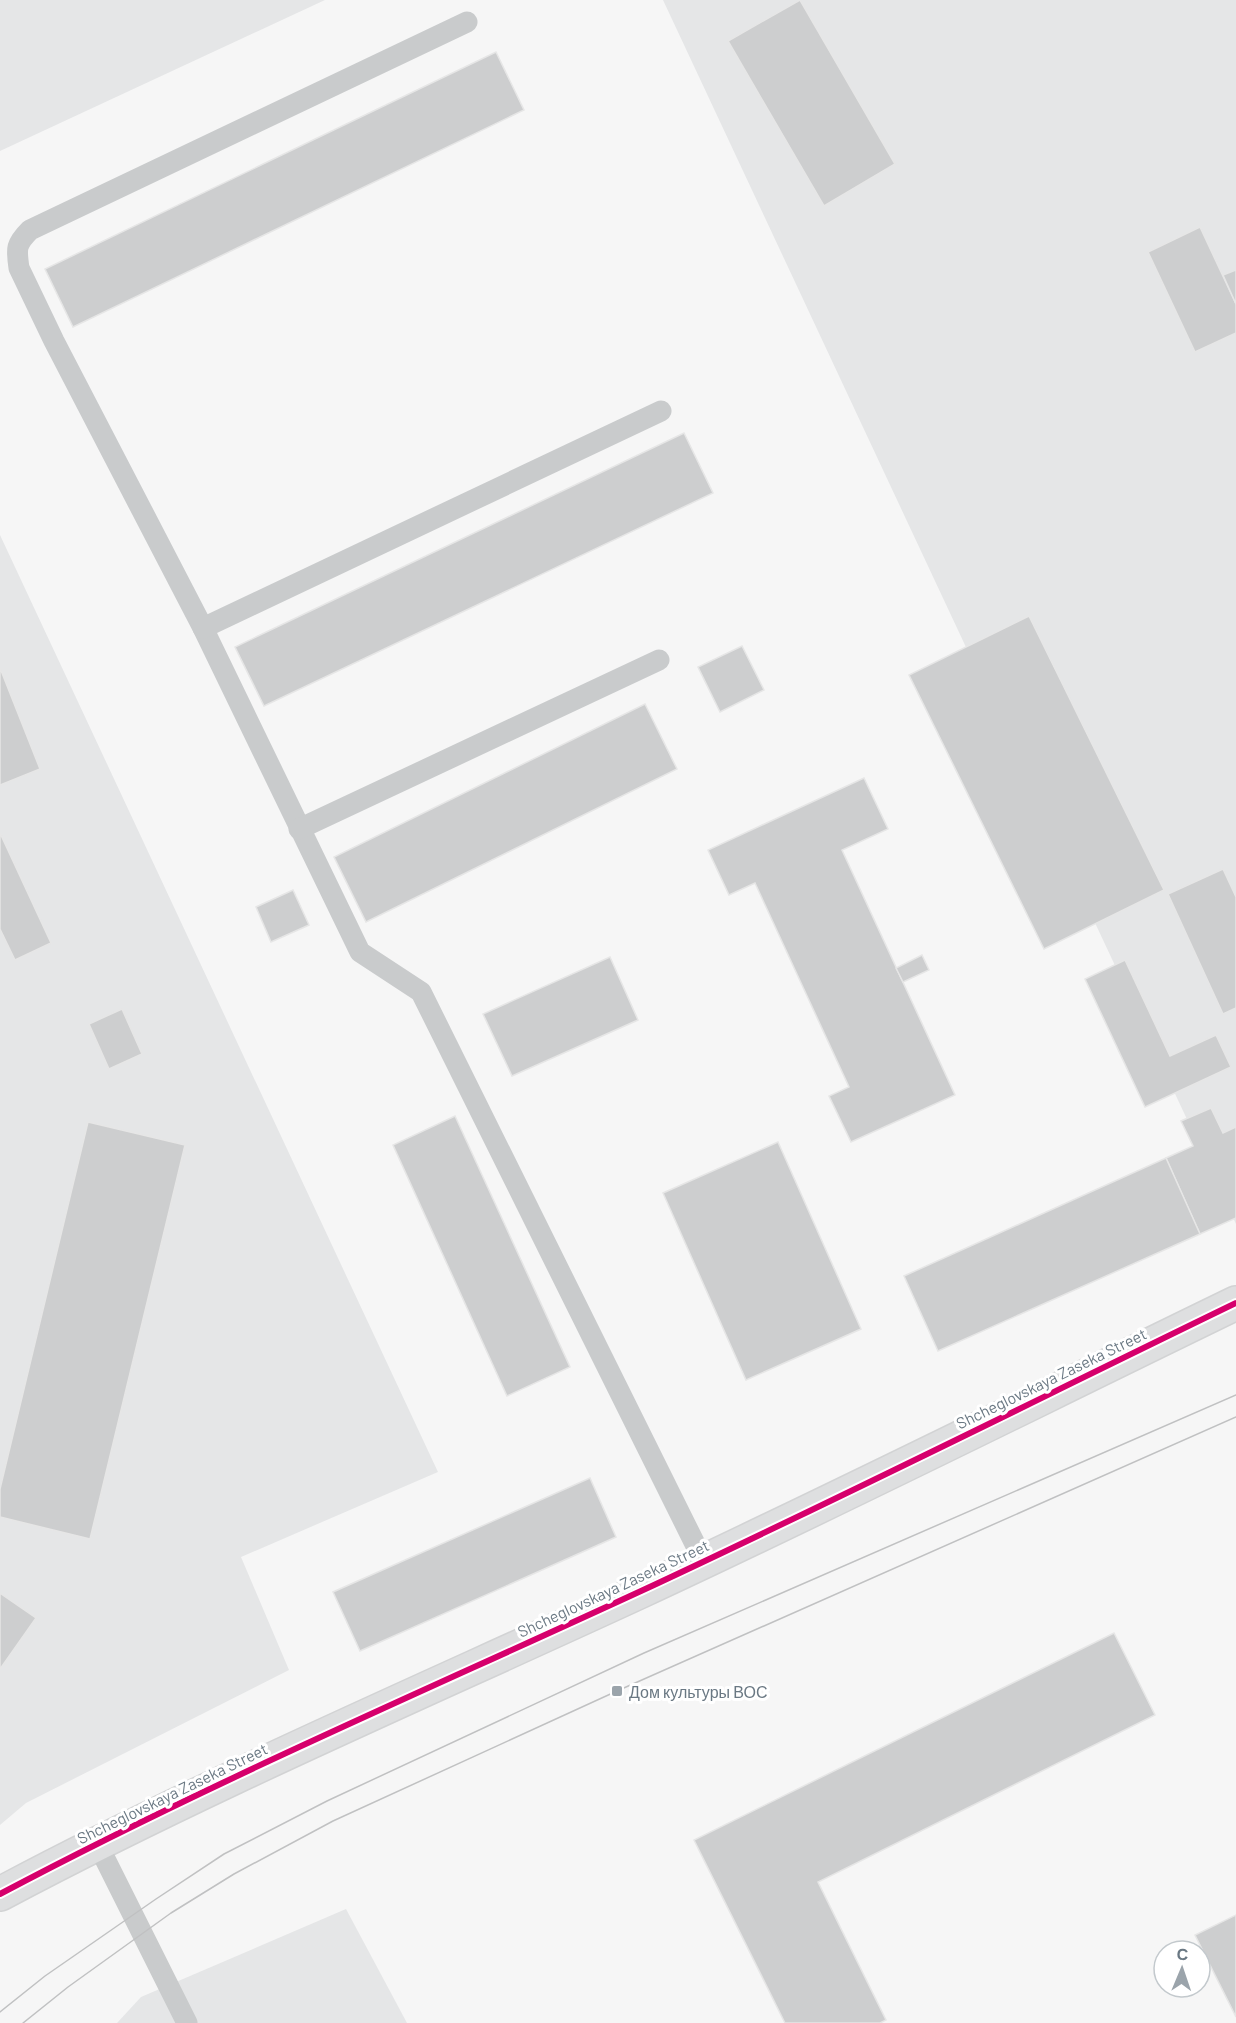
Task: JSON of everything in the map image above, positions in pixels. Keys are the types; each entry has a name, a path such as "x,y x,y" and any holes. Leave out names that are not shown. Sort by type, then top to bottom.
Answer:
{"street":[{"name":"Shcheglovskaya Zaseka Street","path":"0,1894 97,1843 213,1787 704,1562 1236,1303"}],"lane":[{"path":"467,22 30,230 19,242 17,256 19,268 54,341 203,628 360,952 421,992 704,1562"},
{"path":"203,628 661,411"},
{"path":"299,829 659,660"},
{"path":"97,1843 187,2023"}],"shaded area":[{"path":"0,0 325,0 0,151"},
{"path":"663,0 1236,0 1236,1224"},
{"path":"0,535 438,1472 241,1557 289,1670 26,1803 0,1825"},
{"path":"346,1909 407,2023 117,2023 141,1997"}],"building":[{"path":"800,0 895,164 824,206 728,41"},
{"path":"496,52 524,110 73,327 45,269"},
{"path":"1200,227 1236,304 1236,333 1195,352 1148,252"},
{"path":"1236,270 1236,304 1223,275"},
{"path":"684,433 713,493 264,706 235,647"},
{"path":"1029,616 1164,890 1044,949 909,675"},
{"path":"742,646 764,690 720,712 698,667"},
{"path":"0,668 40,769 0,785"},
{"path":"645,704 677,769 366,922 334,857"},
{"path":"864,778 888,829 842,850 955,1095 851,1142 829,1096 849,1087 755,883 729,895 708,850"},
{"path":"0,833 51,943 15,960 0,929"},
{"path":"1223,869 1236,897 1236,1008 1223,1014 1168,894"},
{"path":"293,890 309,925 271,942 256,907"},
{"path":"922,955 929,970 903,982 896,968"},
{"path":"610,957 638,1020 512,1076 483,1014"},
{"path":"1125,960 1170,1056 1216,1035 1231,1067 1145,1107 1085,979"},
{"path":"122,1009 142,1054 109,1069 89,1024"},
{"path":"1211,1108 1223,1133 1236,1127 1236,1218 1200,1234 1166,1158 1193,1146 1181,1121"},
{"path":"455,1116 570,1367 507,1396 393,1145"},
{"path":"88,1122 185,1145 90,1539 0,1517 0,1489"},
{"path":"778,1142 861,1329 746,1380 663,1193"},
{"path":"1166,1158 1200,1234 938,1351 904,1276"},
{"path":"590,1478 616,1537 360,1651 333,1592"},
{"path":"0,1593 36,1618 0,1669"},
{"path":"1114,1633 1155,1715 818,1882 886,2020 880,2023 785,2023 694,1840"},
{"path":"1236,1915 1236,2017 1212,1969 1212,1939 1197,1939 1195,1935"}],"tram line":[{"path":"0,2012 45,1976 224,1854 327,1801 644,1653 1236,1395"},
{"path":"23,2023 68,1987 171,1913 234,1874 333,1821 617,1691 1236,1417"}],"cycle path":[{"path":"0,1894 238,1775 716,1556 1236,1303"}],"place":[{"name":"Дом культуры ВОС","path":"617,1691"}]}
